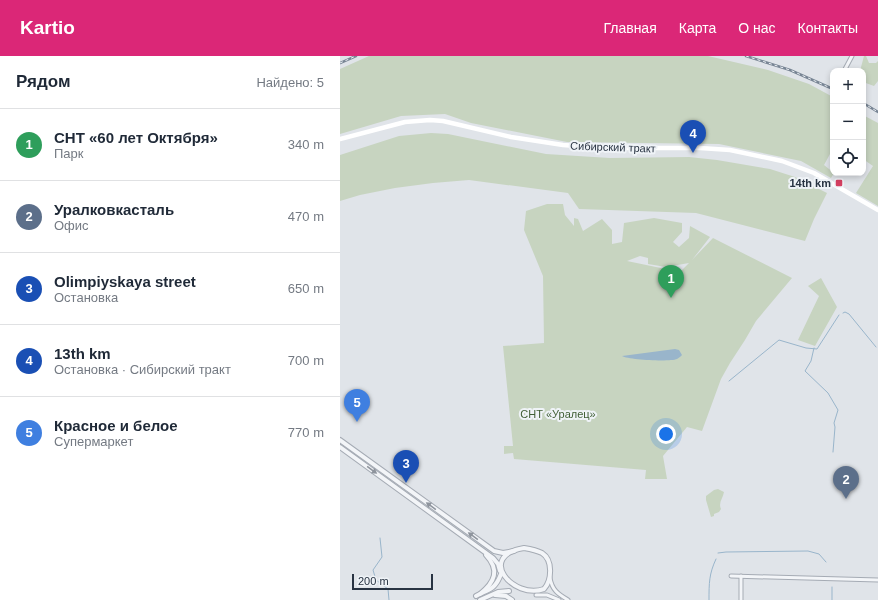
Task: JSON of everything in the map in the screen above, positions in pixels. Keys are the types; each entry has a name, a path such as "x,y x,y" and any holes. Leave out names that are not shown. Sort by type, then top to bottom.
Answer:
{"main road":[{"name":"Сибирский тракт","path":"340,139 405,122 430,120 443,121 511,137 563,146 605,148 700,148 730,150 782,161 814,173 878,210"}],"street":[{"path":"846,68 852,56"},
{"path":"340,440 494,551 514,551 524,548 534,550 542,554 549,562 551,583 556,592 568,600"},
{"path":"340,447 496,560 499,565 504,584 517,600"},
{"path":"482,550 491,561 494,577 490,585 478,595 493,588 499,580 502,563 506,557 514,551"},
{"path":"534,596 546,586 550,576"},
{"path":"731,576 878,580"},
{"path":"741,576 741,600"},
{"path":"480,600 498,592 512,593"},
{"path":"489,596 504,595 512,600"},
{"path":"534,596 547,595 559,600"}],"green space":[{"path":"369,56 708,56 768,70 809,84 830,95 830,154 824,165 830,170 830,176 832,176 831,178 801,161 719,144 567,142 471,123 445,114 401,116 340,134 340,69"},
{"path":"864,56 866,56 869,63 876,63 878,61 878,81 874,86 866,83 866,68 861,68"},
{"path":"866,117 878,123 878,206 856,193 873,166 866,161"},
{"path":"431,133 448,134 546,154 610,158 689,157 717,160 770,169 795,177 827,193 805,241 696,213 579,209 568,193 469,180 395,188 360,195 340,201 340,155 399,136"},
{"name":"СНТ «Уралец»","path":"547,204 563,204 565,215 574,226 574,218 578,219 583,231 602,219 612,230 612,244 622,242 624,223 654,218 682,223 682,232 673,242 679,247 689,238 690,226 710,237 692,260 713,238 792,278 756,321 730,363 721,379 702,431 687,427 663,456 667,479 645,479 646,470 514,459 513,453 504,454 504,446 513,446 503,346 544,343 543,276 524,230 526,211","holes":["640,256 648,258 648,264 666,267 689,263 680,272 627,261"]},
{"path":"821,278 837,307 815,346 798,340 819,296 808,286"},
{"path":"718,489 724,492 720,503 721,509 711,517 706,496"}],"water":[{"path":"675,349 679,350 682,355 673,360 641,359 622,356"}],"waterway":[{"path":"843,313 845,312 849,314 876,347"},
{"path":"729,381 779,340 806,348 817,349 839,315"},
{"path":"814,348 811,361 805,371 828,393 838,410 834,423 833,452"},
{"path":"380,538 382,557 373,570 376,580 388,589 389,600"},
{"path":"718,553 808,551 819,554 826,562"},
{"path":"709,600 710,579 716,559"},
{"path":"832,587 832,600"}],"railway":[{"path":"340,63 356,56"},
{"path":"746,56 790,70 830,88"},
{"path":"865,104 878,112"}],"place":[{"name":"13th km","path":"693,153"},
{"name":"14th km","path":"839,183"},
{"name":"СНТ «60 лет Октября»","path":"671,298"},
{"name":"Красное и белое","path":"357,422"},
{"name":"Olimpiyskaya street","path":"406,483"},
{"name":"Уралковкасталь","path":"846,499"}]}
